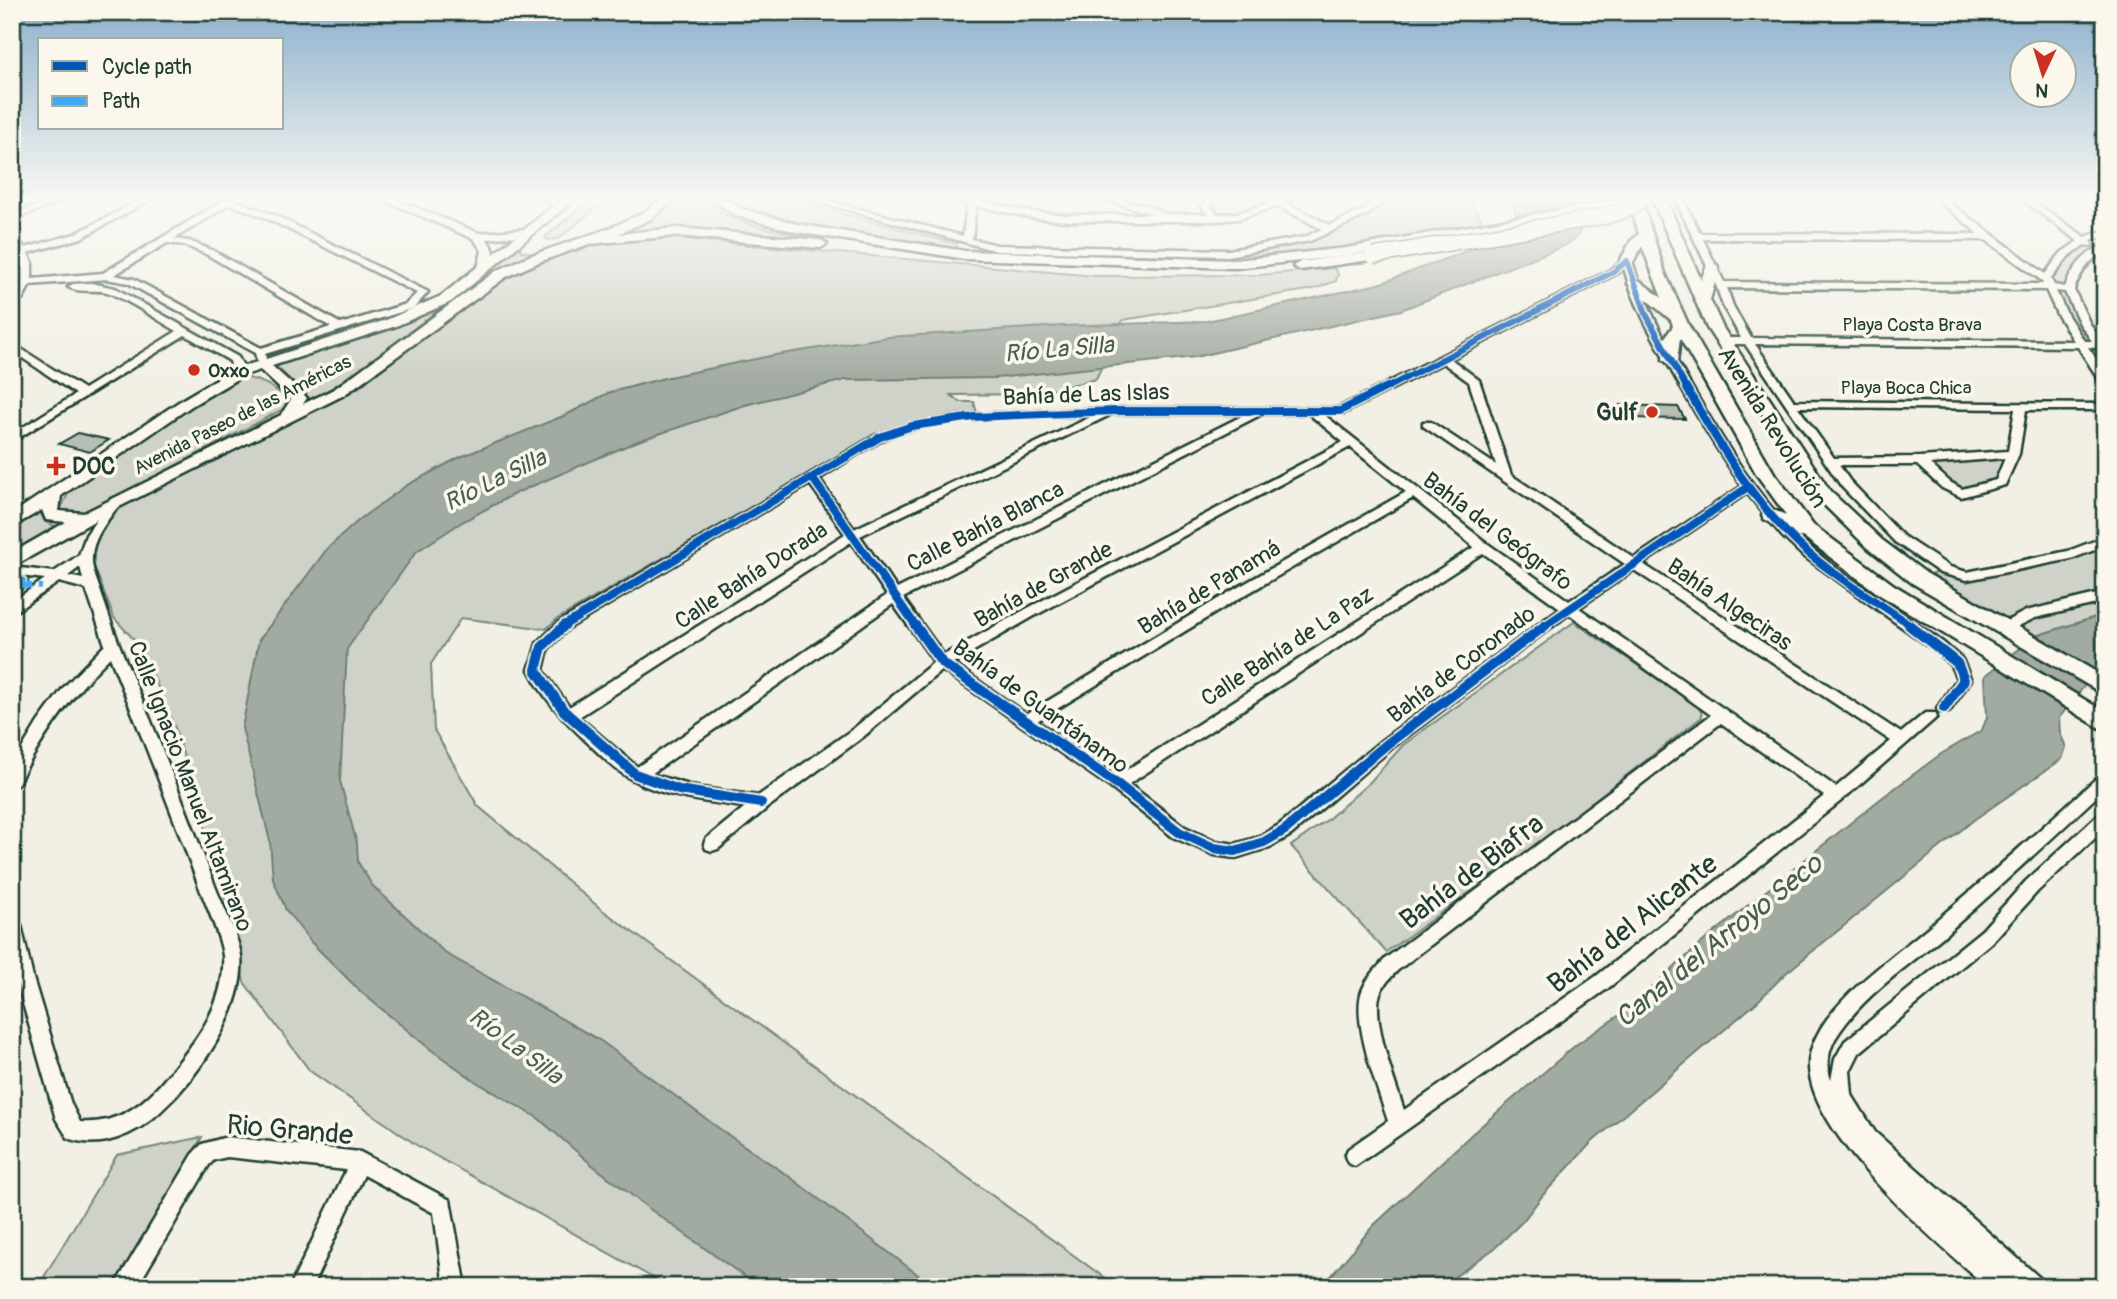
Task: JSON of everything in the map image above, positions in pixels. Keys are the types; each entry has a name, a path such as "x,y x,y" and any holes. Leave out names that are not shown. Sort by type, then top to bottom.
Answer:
{"main road":[{"name":"Avenida Paseo de las Américas","path":"12,522 188,402 260,358 391,323 432,307 462,287 493,260"},
{"name":"Avenida Paseo de las Américas","path":"12,561 114,502 340,392 493,279 536,260"},
{"path":"966,260 1035,267 1180,271 1240,271 1347,260"},
{"path":"1055,260 1235,264 1276,260"},
{"path":"1300,266 1321,260"},
{"name":"Avenida Revolución","path":"1654,260 1679,322 1780,497 1806,529 1825,546 1897,597 2105,723"},
{"name":"Avenida Revolución","path":"1685,260 1702,303 1739,346 1774,417 1824,495 1858,529 1919,578 2105,687"},
{"path":"1702,303 1712,268"},
{"path":"1635,284 1679,322 1672,338 1671,360"},
{"path":"260,358 299,398 286,418"},
{"path":"1774,417 1790,404"},
{"path":"54,494 50,508 52,516 85,518"},
{"path":"1771,515 1825,546"}],"street":[{"path":"12,305 27,286 25,260"},
{"path":"91,286 132,260"},
{"path":"222,260 340,328"},
{"path":"12,288 106,276 131,281 260,358 340,328 410,306 424,292 360,260"},
{"path":"484,267 486,260"},
{"path":"1708,260 1721,285 1739,346 1790,404 1856,497 1887,528 1930,562 1956,574 1982,574 2070,555 2105,541"},
{"path":"2017,260 2047,283 2079,342 2105,381"},
{"path":"2047,283 2062,260"},
{"path":"2089,260 2072,279 2069,290 2085,324 2102,347"},
{"path":"1627,261 1648,319 1671,360 1748,486 1771,515"},
{"name":"Bahía de Las Islas","path":"569,716 547,693 536,670 542,648 564,625 880,437 912,426 964,418 1115,411 1340,411 1613,272 1627,261"},
{"path":"1721,285 2047,283 2069,290"},
{"path":"27,286 91,286 112,290 233,359 237,364 237,373"},
{"path":"12,439 183,332"},
{"name":"Playa Costa Brava","path":"1739,346 2079,342 2102,347"},
{"path":"12,346 83,394"},
{"path":"1444,359 1475,380 1505,475"},
{"name":"Playa Boca Chica","path":"1790,404 2105,407"},
{"path":"1920,461 1947,485 1961,492 1969,492 2004,480 2021,406"},
{"name":"Calle Bahía Dorada","path":"569,716 854,534 1115,411"},
{"name":"Calle Bahía Blanca","path":"638,775 895,596 1261,411"},
{"name":"Bahía del Geógrafo","path":"1313,412 1483,547 1836,796"},
{"name":"Bahía Algeciras","path":"1427,424 1632,564 1900,740"},
{"name":"Bahía de Grande","path":"712,844 761,803 858,733 942,663 1031,612 1349,443"},
{"path":"1830,462 1920,461 2012,454"},
{"name":"Bahía de Guantánamo","path":"813,479 942,663 1117,784 1188,837 1214,848 1235,851"},
{"name":"Bahía de Coronado","path":"1235,851 1264,842 1285,830 1387,744 1567,608 1748,486"},
{"name":"Bahía de Panamá","path":"1027,721 1233,596 1414,492"},
{"path":"12,609 85,557 98,524 114,502"},
{"name":"Bahía del Alicante","path":"1355,1156 1601,983 1937,712 1964,680 1957,663 1813,557 1771,515"},
{"name":"Calle Bahía de La Paz","path":"1117,784 1483,547"},
{"name":"Calle Ignacio Manuel Altamirano","path":"12,925 24,978 61,1104 75,1131 87,1134 120,1126 158,1104 219,1020 231,974 232,954 163,767 112,646 85,557"},
{"path":"12,571 38,573 54,579 92,585"},
{"path":"15,584 42,587"},
{"path":"2004,628 2031,614 2105,597"},
{"path":"12,781 39,728 82,673 112,646"},
{"path":"569,716 620,763 638,775 714,797 761,803"},
{"name":"Bahía de Biafra","path":"1399,1124 1371,1022 1369,998 1377,980 1392,964 1720,716"},
{"path":"2004,1287 1923,1213 1854,1142 1835,1115 1824,1093 1818,1055 1826,1036 1858,999 2046,835 2105,779"},
{"path":"2033,1287 1868,1139 1849,1112 1838,1075 1842,1060 1852,1047 1988,935 2032,886 2105,819"},
{"name":"Rio Grande","path":"125,1287 197,1165 209,1151 227,1147 360,1161 443,1207 455,1287"},
{"path":"301,1287 360,1161"}],"shaded area":[{"path":"496,260 523,260 474,285 364,366 306,402 307,396 275,365 413,319 444,304"},
{"path":"549,260 912,260 1096,276 1260,275 1334,268 1338,274 1336,281 1314,289 1123,320 1096,379 1036,394 951,395 960,402 974,402 977,413 919,422 864,442 557,619 546,629 461,618 431,664 434,730 478,806 601,909 1117,1287 669,1287 418,1146 310,1071 244,982 220,876 174,725 141,647 114,618 92,561 97,535 117,509 130,499 357,389 453,312 498,282"},
{"path":"1224,260 1269,260 1224,266"},
{"path":"2062,260 2092,260 2069,290 2094,338 2105,351 2105,381 2048,287"},
{"path":"242,377 267,384 277,391 288,400 285,408 86,513 68,515 60,510 72,486 148,433"},
{"path":"2013,454 2004,480 1961,493 1920,461"},
{"path":"39,510 45,522 60,528 12,556 12,529"},
{"path":"2105,541 2105,614 2036,636 2028,642 1919,578 1945,570 1956,574 2043,562"},
{"path":"1574,622 1697,706 1702,717 1539,843 1386,952 1291,846 1327,820 1370,782 1403,745"},
{"path":"202,1137 114,1287 38,1287 117,1155"}],"water":[{"name":"Río La Silla","path":"1443,260 1529,260 1401,310 1195,357 996,378 845,380 745,405 638,441 516,493 462,522 416,552 347,649 340,781 357,844 358,862 372,885 445,953 601,1041 790,1177 934,1287 759,1287 647,1207 591,1164 538,1118 478,1083 430,1049 361,992 311,942 286,910 273,879 270,841 242,728 259,640 327,549 360,519 407,485 458,458 566,415 608,393 664,378 775,355 888,337 1062,326 1207,321 1379,284"},
{"name":"Canal del Arroyo Seco","path":"2105,614 2105,667 2097,670 2059,718 2060,733 2066,747 2062,759 1975,819 1786,973 1756,1003 1591,1143 1523,1221 1495,1248 1453,1278 1446,1287 1322,1287 1373,1226 1473,1133 1577,1044 1624,1012 1705,940 1879,800 1941,754 1982,730 1987,717 1985,676 2036,636"}],"building":[{"name":"Gulf","path":"1620,405 1678,407 1685,419 1626,418"},
{"path":"78,433 109,440 90,452 59,444"}],"marked path":[{"path":"12,578 23,581 12,591"},
{"path":"20,585 42,587"}],"cycle path":[{"path":"761,803 679,790 628,770 578,725 552,696 536,670 542,647 564,625 880,437 912,426 974,417 1115,411 1340,411 1613,272 1627,261 1641,302 1675,367 1734,466 1768,512 1786,533 1825,567 1922,634 1957,663 1964,680 1944,708"},
{"path":"813,479 942,663 1117,784 1179,832 1214,848 1235,851 1264,842 1285,830 1387,744 1567,609 1748,487"}],"place":[{"name":"Oxxo","path":"194,370"},
{"name":"Gulf","path":"1652,412"},
{"name":"DOC","path":"56,466"}]}
